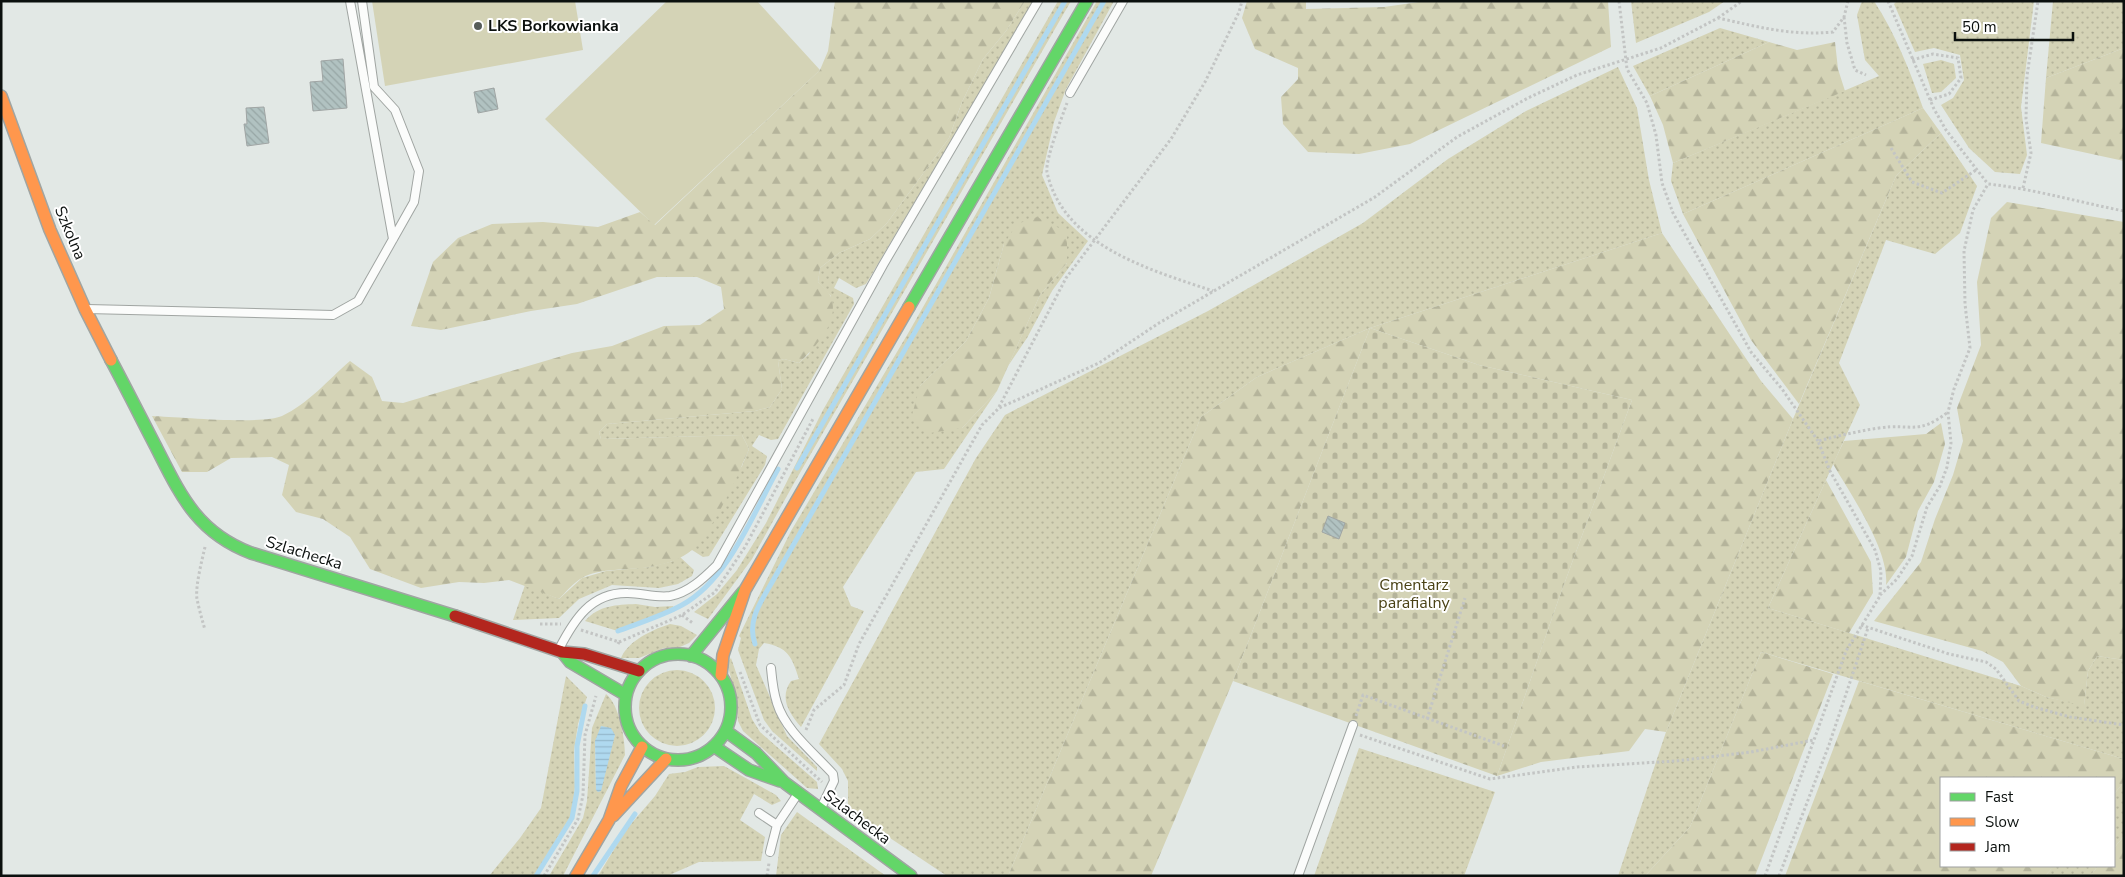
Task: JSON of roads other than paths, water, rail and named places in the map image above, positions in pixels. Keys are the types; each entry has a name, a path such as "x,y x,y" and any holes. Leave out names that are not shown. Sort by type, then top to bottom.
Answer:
{"main road":[{"path":"691,656 744,590 1087,1"},
{"name":"Szkolna","path":"1,96 50,230 85,309 121,378"},
{"name":"Szlachecka","path":"121,378 184,501 210,531 227,544 251,554 495,628 560,651 584,654 639,670"},
{"path":"721,675 723,654 744,590"},
{"name":"Szlachecka","path":"560,651 570,662 626,695"},
{"path":"677,654 691,656 708,663 721,675 728,688 731,702 731,717 726,731 715,746 692,759 666,759 642,747 627,723 626,695 631,682 639,670 650,662 663,656 677,654"},
{"name":"Szlachecka","path":"726,731 756,753 785,783 911,876"},
{"name":"Szlachecka","path":"715,746 749,770 785,783"},
{"path":"576,876 609,820 621,786 642,747"},
{"path":"609,820 635,795 666,759"}],"lane":[{"path":"350,1 393,239"},
{"path":"85,309 333,315 358,301 414,202 419,171 395,110 374,87 362,1"},
{"path":"560,651 570,626 590,604 605,596 628,593 669,596 683,592 706,576 717,565 878,274 1038,1"},
{"path":"1070,93 1123,1"},
{"path":"771,668 777,704 802,740 833,774 834,781 820,810"},
{"path":"1298,876 1352,729"},
{"path":"770,852 777,824 798,793"},
{"path":"759,814 777,824"}],"water":[{"path":"601,726 611,728 615,735 601,791 598,792 596,790 595,741"}],"waterway":[{"path":"797,468 1065,1"},
{"path":"755,644 753,635 754,618 761,601 1104,1"},
{"path":"618,631 682,605 713,580 738,544 778,469"},
{"path":"536,876 572,818 577,791 577,746 585,706"},
{"path":"593,876 635,814"}],"place":[{"name":"LKS Borkowianka","path":"478,26"}],"park label":[{"name":"Cmentarz parafialny","path":"1414,594"}]}
